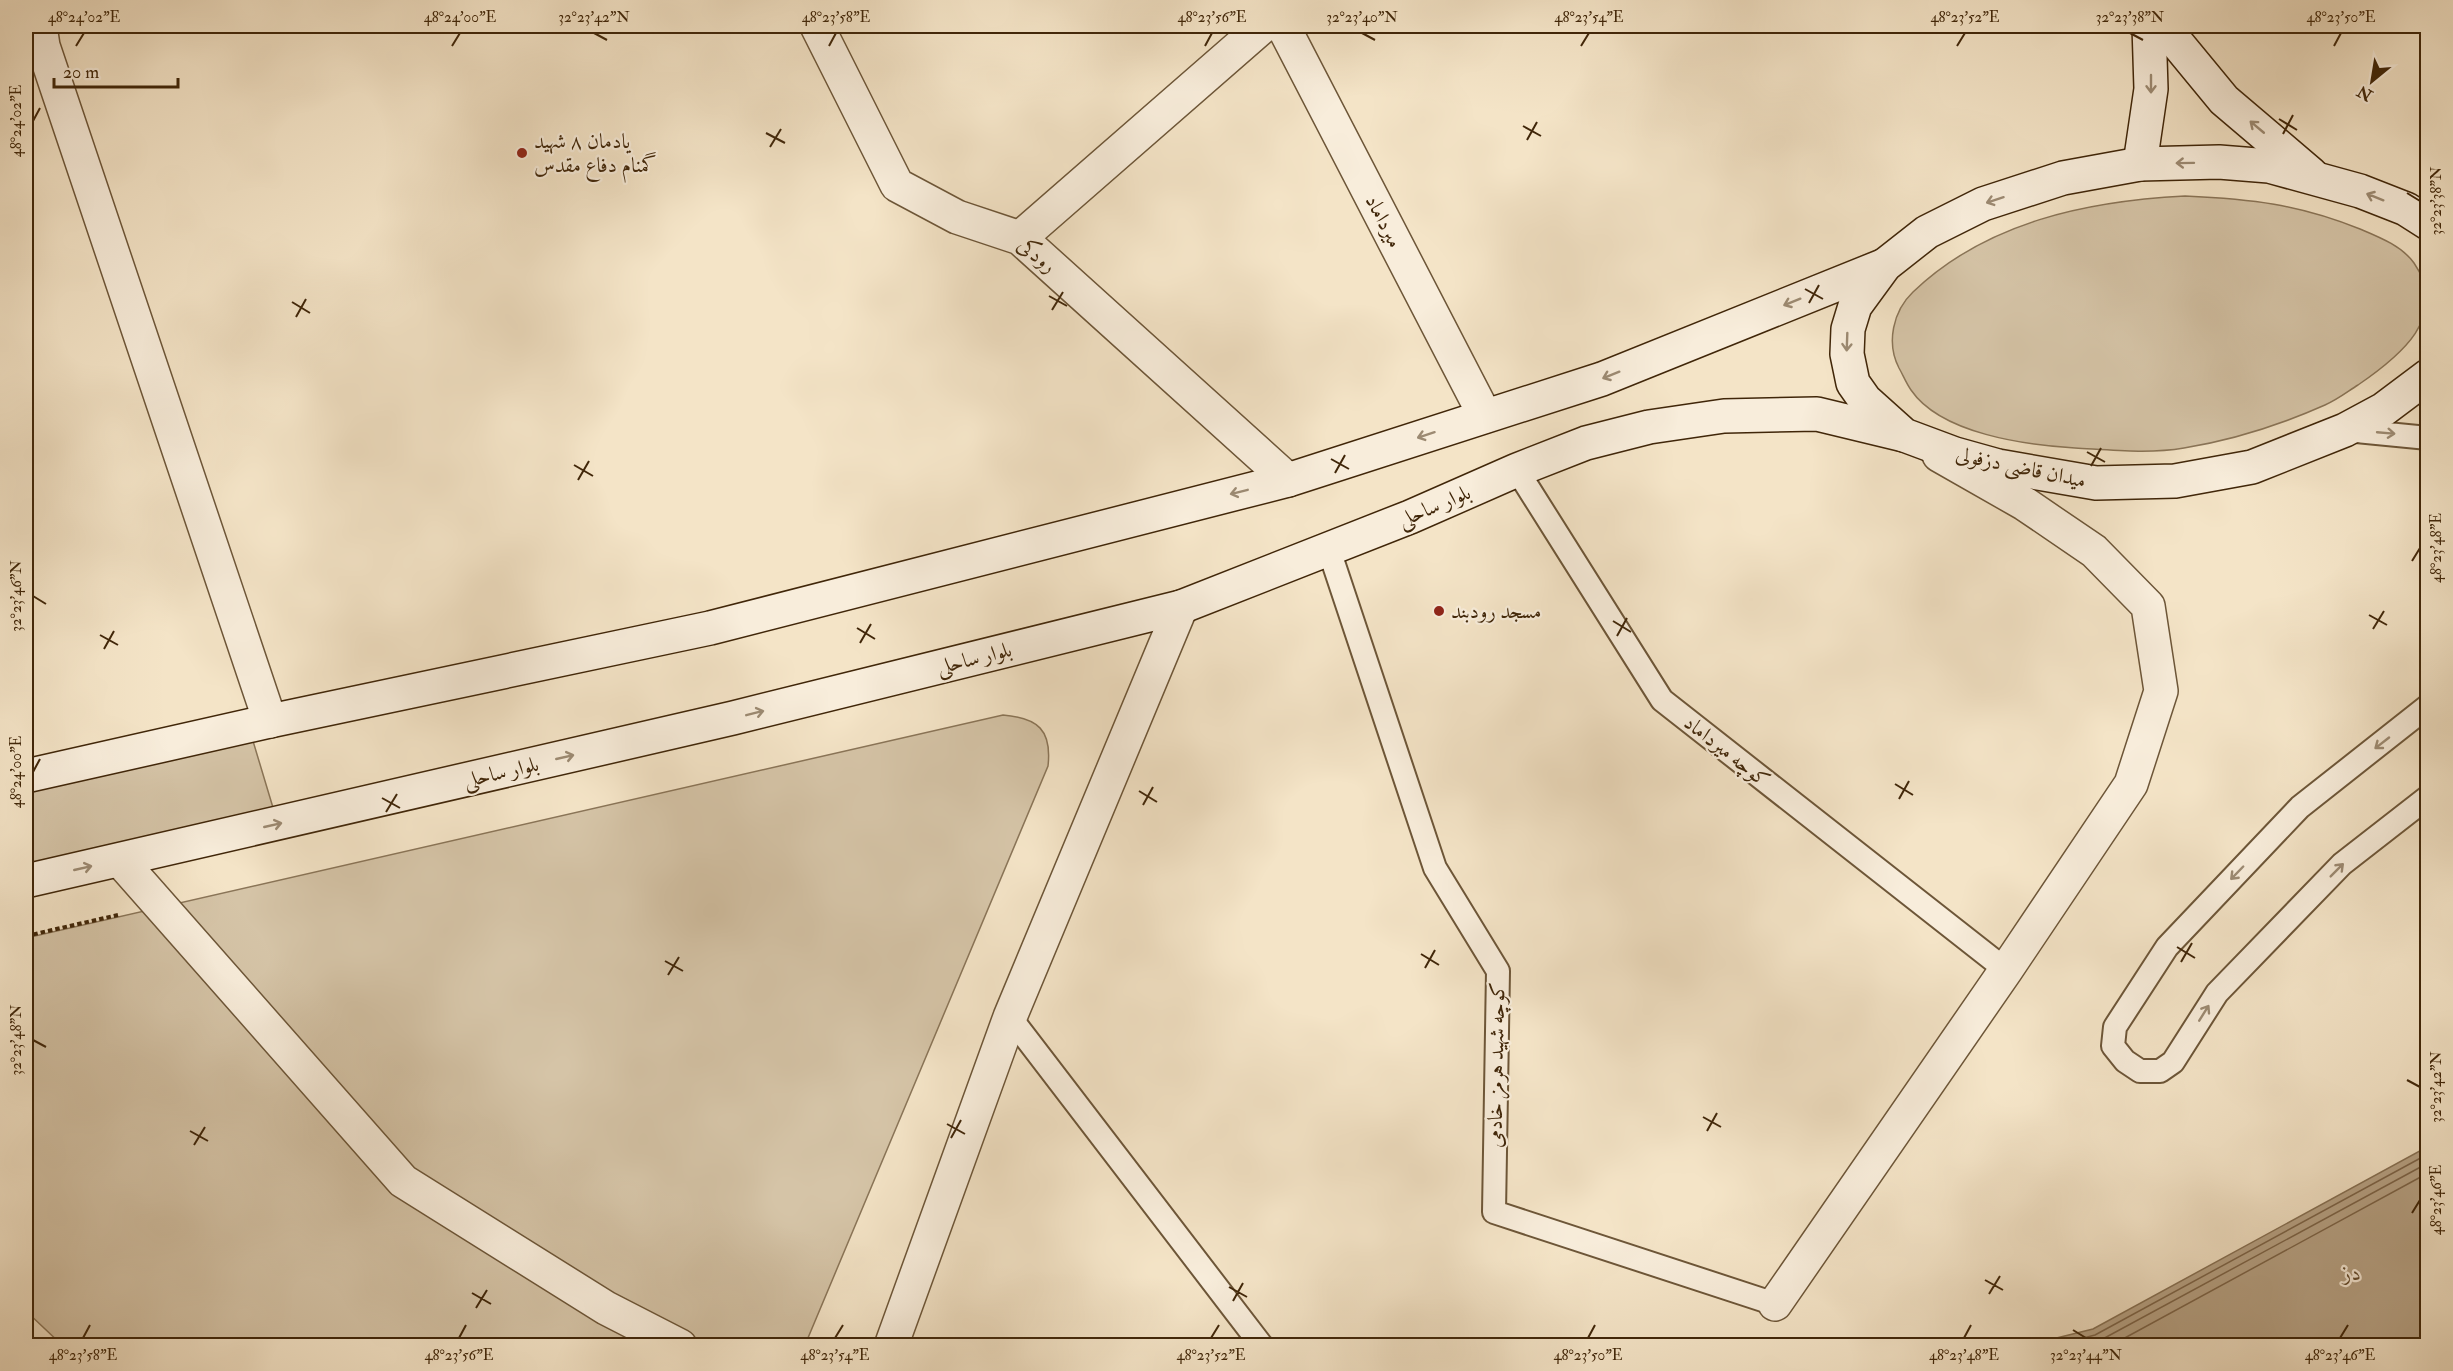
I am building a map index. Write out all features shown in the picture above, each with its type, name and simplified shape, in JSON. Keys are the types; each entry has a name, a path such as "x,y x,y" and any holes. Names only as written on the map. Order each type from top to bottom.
{"main road":[{"path":"40,26 43,46 270,721"},
{"name":"رودکی","path":"817,26 897,185 957,218 1020,238 1288,480"},
{"path":"1020,238 1263,26"},
{"name":"میرداماد","path":"1283,26 1485,416"},
{"path":"2140,164 2151,89 2149,26"},
{"path":"2163,26 2224,100 2317,179"},
{"name":"میدان قاضی دزفولی","path":"2420,217 2360,191 2269,166 2140,164 2063,178 1983,204 1928,232 1885,265 1855,306 1848,329 1847,354 1853,383 1865,400 1904,435 1955,454 1998,466 2096,483 2175,481 2252,467 2345,430 2384,409 2427,377"},
{"path":"26,776 270,721 710,628 1288,480 1602,379 1885,265"},
{"name":"بلوار ساحلی","path":"26,881 734,718 1181,607 1329,550 1586,443 1649,427 1724,416 1817,414 1904,435"},
{"path":"1775,1304 2006,970 2130,784 2161,691 2148,606 2094,551 2025,504 1904,435"},
{"path":"891,1346 1010,1017 1181,607"},
{"path":"120,860 403,1181 606,1308 680,1346"}],"lane":[{"path":"2345,430 2427,438"},
{"name":"کوچه میرداماد","path":"1517,470 1662,700 2006,970"},
{"name":"کوچه شهید هرمز خادمی","path":"1329,550 1435,868 1498,971 1494,1212 1775,1304"},
{"path":"2427,706 2300,807 2166,947 2115,1027 2113,1046 2125,1061 2140,1071 2160,1071 2173,1062 2217,993 2342,864 2427,797"},
{"path":"1010,1017 1262,1346"}],"path":[{"path":"26,936 159,905"}],"shaded area":[{"path":"2185,196 2253,201 2295,208 2367,232 2390,243 2409,257 2424,282 2427,300 2423,318 2415,333 2389,362 2329,403 2256,431 2220,441 2171,450 2102,450 2009,440 1963,427 1942,417 1925,405 1911,390 1895,358 1892,338 1896,318 1913,292 1942,268 1973,248 2005,232 2040,220 2111,203"},
{"path":"1003,715 1025,719 1040,728 1048,743 1048,766 805,1345 62,1345 26,1311 26,938"},
{"path":"253,741 274,811 26,866 26,790"}],"water":[{"name":"دز","path":"2427,1147 2427,1345 2028,1345 2093,1329"}],"place":[{"name":"یادمان ۸ شهید گمنام دفاع مقدس","path":"522,153"},
{"name":"مسجد رودبند","path":"1439,611"}]}
